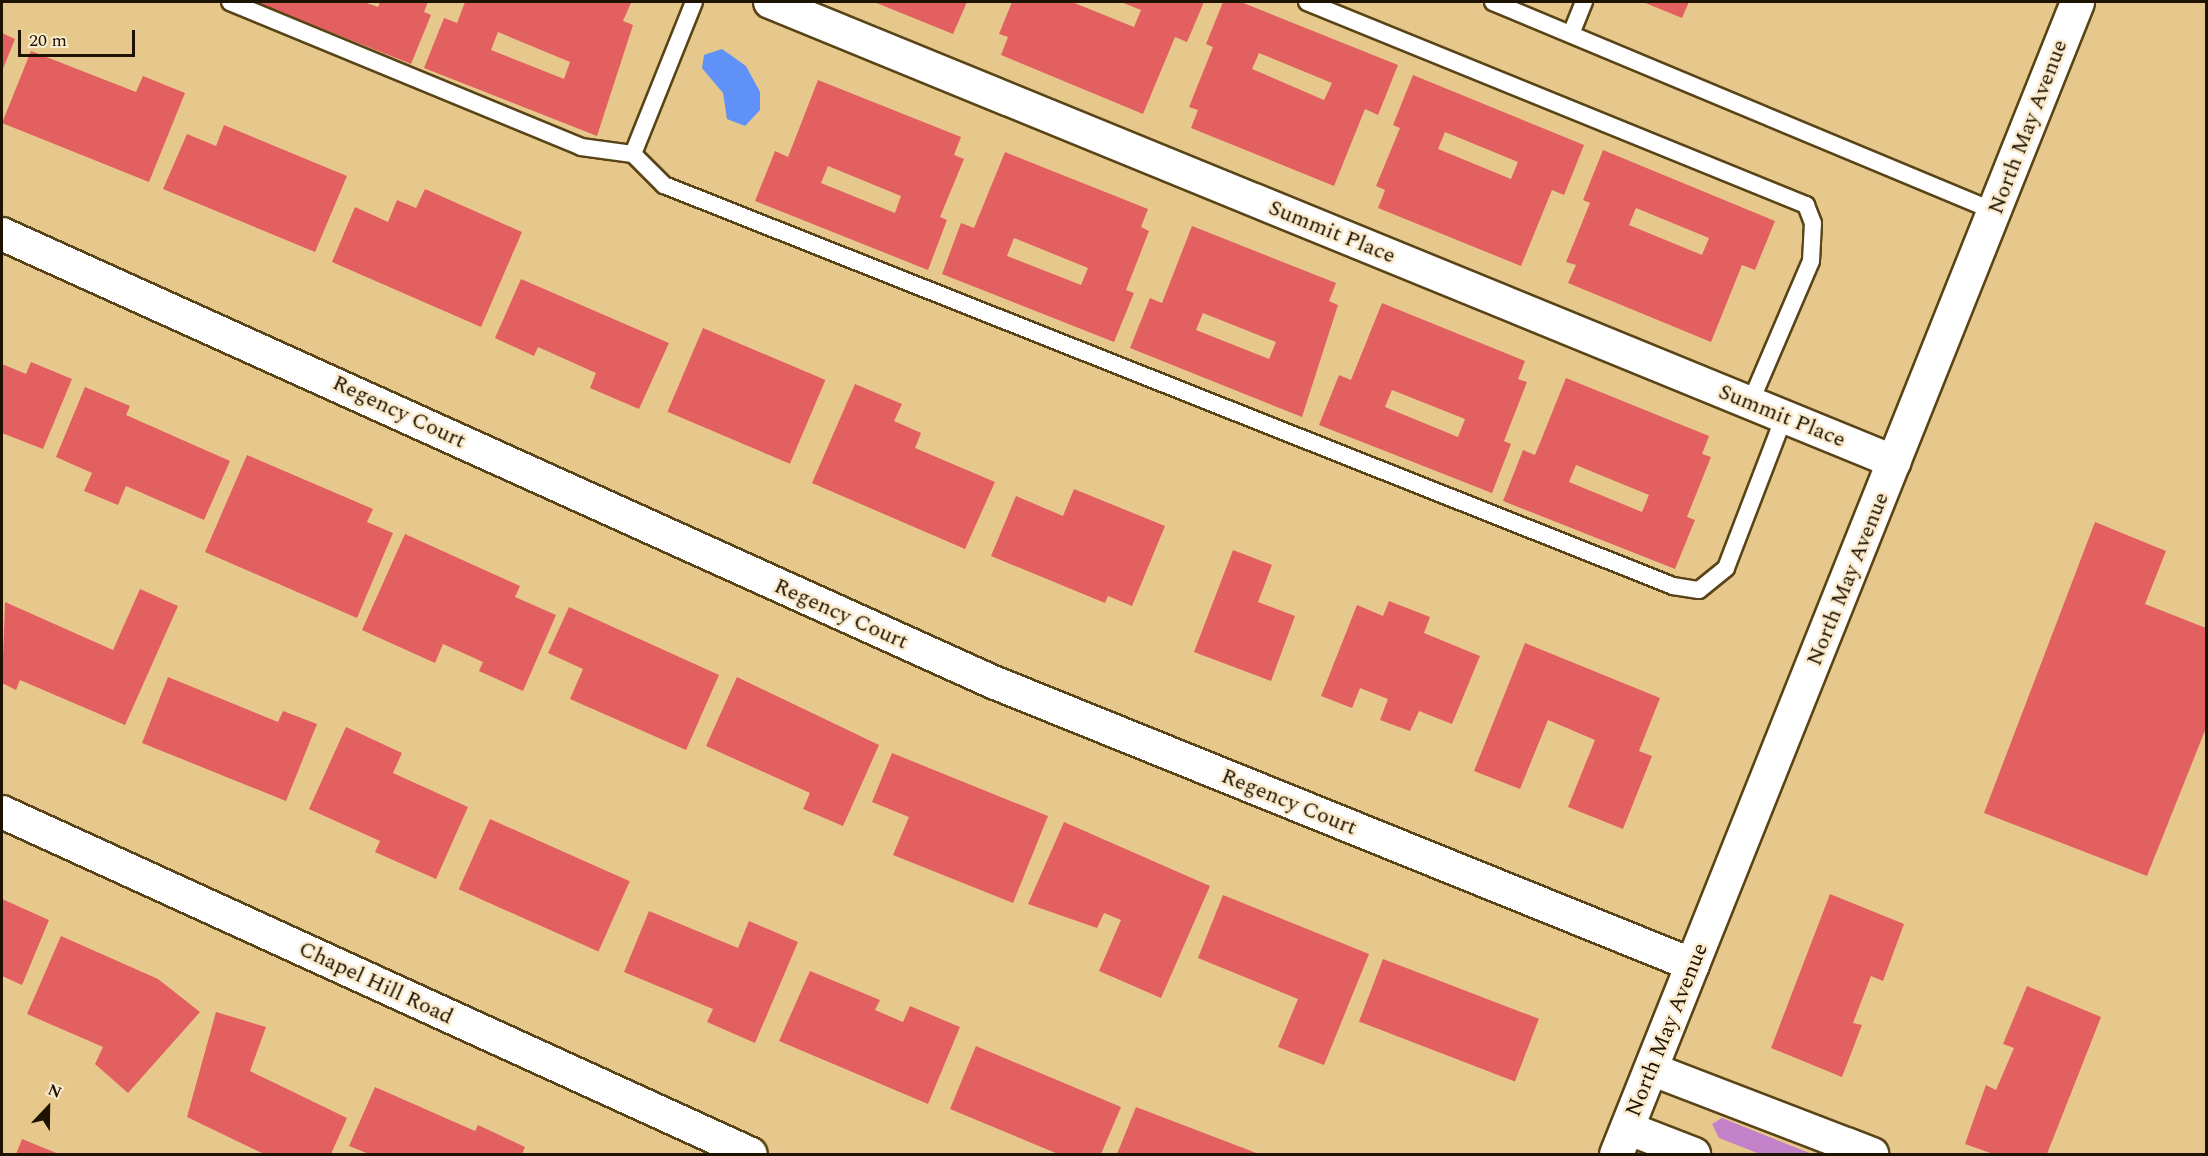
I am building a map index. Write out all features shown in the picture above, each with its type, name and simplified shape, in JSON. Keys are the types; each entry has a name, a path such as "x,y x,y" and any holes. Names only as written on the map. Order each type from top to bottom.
{"main road":[{"name":"North May Avenue","path":"1622,1141 1996,212 2077,2"}],"street":[{"name":"Summit Place","path":"770,2 1895,462"},
{"name":"Regency Court","path":"2,234 993,682 1693,965"},
{"name":"Chapel Hill Road","path":"2,812 751,1155"},
{"path":"1651,1069 1872,1155"},
{"path":"1622,1141 1694,1155"}],"lane":[{"path":"230,2 581,147 633,154 664,185 1673,586 1699,590 1726,568 1785,417"},
{"path":"633,154 694,2"},
{"path":"1306,2 1806,204 1814,223 1811,261 1750,403"},
{"path":"1571,34 1584,2"},
{"path":"1503,3 1571,34 1996,212"}],"shaded area":[{"path":"1722,1118 1812,1154 1760,1154 1719,1138 1712,1124"}],"water":[{"path":"722,49 746,66 760,92 760,110 745,126 727,119 723,93 702,68 704,55"}],"building":[{"path":"255,2 364,2 378,7 380,2 428,2 424,12 431,15 411,64"},
{"path":"465,2 631,3 623,21 633,25 597,136 424,68 444,18 457,23","holes":["498,32 570,62 564,79 491,50"]},
{"path":"874,2 967,2 953,34"},
{"path":"1012,2 1072,2 1134,27 1141,10 1121,2 1204,2 1187,42 1175,37 1143,114 1001,55 1008,37 999,34"},
{"path":"1223,2 1241,2 1398,65 1378,115 1365,109 1334,186 1191,128 1198,110 1189,107 1213,47 1206,44","holes":["1259,53 1332,83 1324,100 1252,69"]},
{"path":"1643,2 1689,2 1682,18"},
{"path":"2,33 15,39 2,71"},
{"path":"31,51 136,92 143,76 185,93 149,182 2,123"},
{"path":"1413,75 1584,145 1564,195 1552,190 1521,266 1378,208 1385,190 1376,186 1400,128 1393,125","holes":["1445,132 1518,162 1511,179 1438,149"]},
{"path":"818,80 961,137 954,155 964,159 940,217 947,220 928,270 755,201 775,151 788,157","holes":["828,166 901,196 895,213 821,183"]},
{"path":"224,125 347,176 315,252 163,189 187,134 216,146"},
{"path":"1603,150 1775,221 1755,270 1742,265 1711,342 1568,283 1576,265 1566,262 1590,203 1583,200","holes":["1636,208 1709,238 1702,255 1629,225"]},
{"path":"1005,152 1148,209 1141,227 1149,231 1126,290 1134,293 1114,342 942,274 961,223 974,228","holes":["1014,238 1088,268 1081,285 1007,256"]},
{"path":"425,189 522,232 481,327 332,262 355,207 388,222 397,200 416,208"},
{"path":"1192,226 1336,283 1329,301 1338,305 1302,417 1130,348 1150,298 1162,303","holes":["1203,313 1276,342 1269,359 1196,330"]},
{"path":"521,279 669,343 639,409 590,388 596,373 538,347 534,356 495,338"},
{"path":"1382,303 1525,361 1518,379 1527,382 1504,441 1511,444 1492,493 1319,425 1339,375 1351,380","holes":["1392,390 1465,419 1458,437 1385,407"]},
{"path":"703,328 825,380 790,464 667,412"},
{"path":"31,362 72,379 43,449 2,433 2,364 26,374"},
{"path":"1566,378 1709,436 1702,454 1711,457 1687,517 1695,520 1675,569 1503,501 1523,450 1535,455","holes":["1576,465 1649,495 1642,512 1569,482"]},
{"path":"855,384 902,404 894,421 921,433 915,448 995,482 965,549 812,483"},
{"path":"85,387 130,406 126,415 230,461 204,520 126,486 118,505 84,491 92,473 56,457"},
{"path":"247,455 373,509 367,522 393,533 357,618 205,552"},
{"path":"1074,489 1165,526 1132,606 1108,596 1105,603 991,556 1016,496 1063,516"},
{"path":"2095,522 2166,551 2145,604 2206,628 2206,728 2147,876 1984,813"},
{"path":"405,534 520,586 515,597 556,615 523,691 479,671 483,662 443,644 435,663 362,630"},
{"path":"1233,550 1272,565 1258,602 1295,616 1271,681 1194,652"},
{"path":"140,589 178,606 125,725 20,680 16,690 2,683 5,602 113,650"},
{"path":"1389,601 1430,617 1424,633 1480,656 1452,724 1419,711 1410,731 1380,720 1388,699 1360,688 1352,708 1321,696 1357,605 1383,616"},
{"path":"569,607 719,675 686,750 570,699 583,669 548,653"},
{"path":"1525,643 1660,698 1639,751 1652,756 1623,829 1568,807 1595,740 1548,720 1520,789 1474,771"},
{"path":"168,677 278,722 283,711 317,724 286,801 142,743"},
{"path":"737,677 879,745 843,826 803,809 810,793 706,746"},
{"path":"346,727 402,753 393,773 468,807 436,879 375,852 380,841 309,809"},
{"path":"892,753 1048,816 1013,903 893,855 909,817 872,802"},
{"path":"490,819 630,881 598,952 459,889"},
{"path":"1064,822 1210,886 1161,998 1099,971 1121,920 1104,913 1097,928 1028,904"},
{"path":"1830,894 1904,924 1883,981 1871,976 1853,1023 1862,1025 1842,1077 1771,1048"},
{"path":"1223,895 1369,954 1324,1065 1278,1047 1298,999 1198,958"},
{"path":"2,899 49,920 22,985 2,976"},
{"path":"649,911 738,948 749,921 798,942 755,1043 707,1022 713,1009 624,972"},
{"path":"61,936 158,979 200,1012 128,1093 95,1064 103,1047 27,1014"},
{"path":"1383,959 1539,1019 1515,1081 1359,1022"},
{"path":"810,971 880,1000 875,1010 903,1022 910,1006 960,1027 928,1104 779,1041"},
{"path":"2027,986 2101,1017 2047,1154 1993,1154 1965,1144 1986,1085 1996,1090 2014,1048 2003,1044"},
{"path":"216,1012 266,1027 250,1071 347,1118 331,1154 264,1154 187,1117"},
{"path":"976,1046 1121,1107 1101,1154 1058,1154 950,1109"},
{"path":"375,1087 475,1131 478,1125 525,1147 522,1154 369,1154 349,1146"},
{"path":"1136,1107 1259,1154 1117,1154"},
{"path":"22,1139 59,1154 16,1154"}]}
